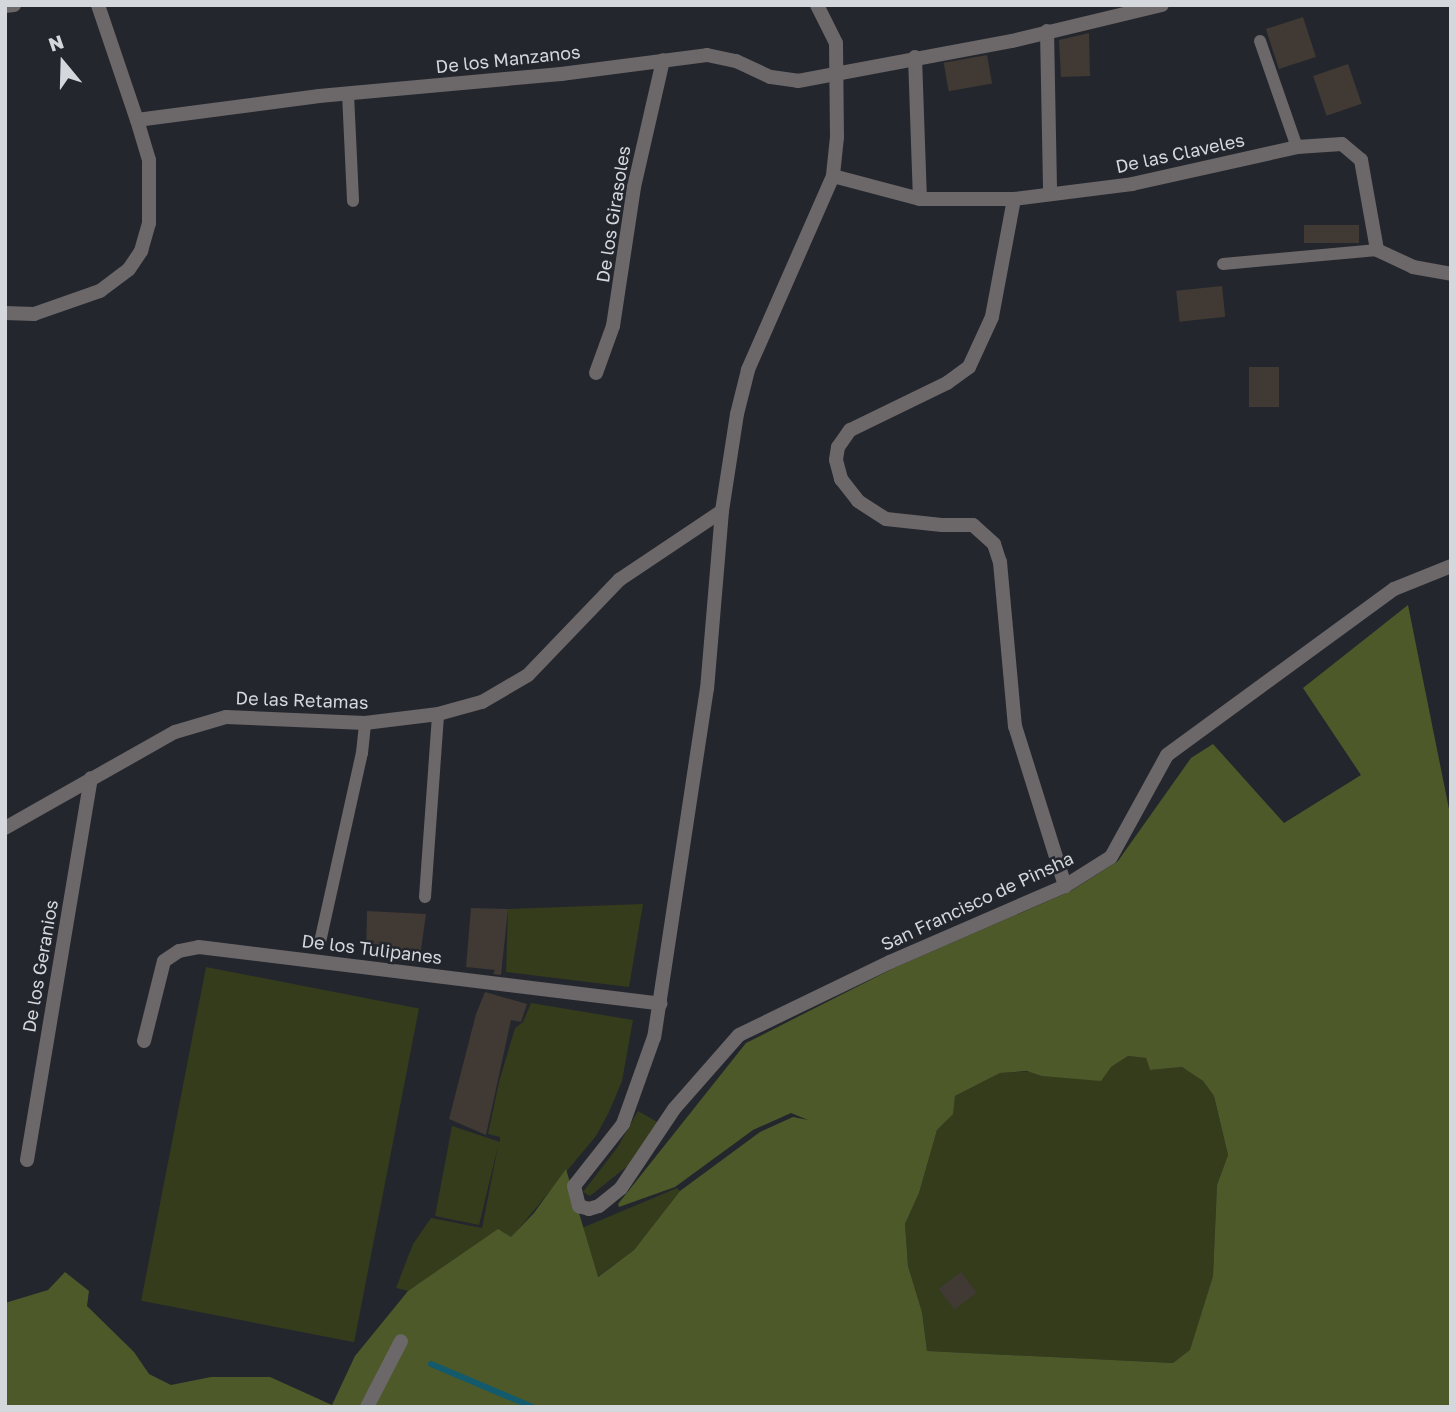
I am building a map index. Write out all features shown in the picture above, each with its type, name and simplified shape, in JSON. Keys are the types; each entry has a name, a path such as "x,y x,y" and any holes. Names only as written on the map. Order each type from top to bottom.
{"street":[{"path":"5,6 14,5"},
{"path":"5,313 34,314 100,291 130,268 141,251 149,223 149,160 98,5"},
{"path":"660,1004 706,688 730,448 748,370 833,176 837,137 834,73 836,43 817,5"},
{"name":"De los Manzanos","path":"136,120 348,94 561,74 707,55 736,61 771,77 797,81 915,57 1013,41 1162,5"},
{"path":"1047,31 1050,194"},
{"path":"915,57 920,199"},
{"name":"De los Girasoles","path":"596,373 613,326 634,187 663,60"},
{"name":"De las Claveles","path":"833,176 920,199 1014,199 1132,184 1297,147 1342,144 1361,160 1377,250"},
{"path":"1014,199 992,317 969,367 947,383 850,430 838,447 836,460 841,479 858,501 886,519 942,525 973,525 994,544 1000,562 1015,726 1065,886"},
{"path":"1377,250 1413,267 1451,274"},
{"name":"De las Retamas","path":"5,828 175,732 226,717 365,723 438,714 482,702 528,675 620,580 722,511"},
{"name":"San Francisco de Pinsha","path":"660,1004 645,1068 623,1124 574,1186 579,1206 589,1209 600,1206 621,1188 674,1109 740,1035 890,962 1065,886 1111,857 1167,755 1394,589 1451,566"},
{"name":"De los Geranios","path":"27,1160 91,778"},
{"name":"De los Tulipanes","path":"145,1041 164,961 179,951 199,947 660,1004"},
{"path":"367,1407 401,1341"}],"lane":[{"path":"1261,41 1297,147"},
{"path":"348,94 353,201"},
{"path":"1223,264 1377,250"},
{"path":"425,897 438,714"},
{"path":"320,942 362,753 365,723"}],"green space":[{"path":"1408,605 1451,819 1451,1407 5,1407 5,1303 48,1290 65,1272 89,1291 87,1306 134,1352 149,1374 171,1385 211,1377 270,1377 332,1405 355,1356 408,1291 498,1229 511,1237 534,1213 566,1169 598,1277 634,1250 680,1191 760,1132 793,1117 808,1120 791,1113 753,1130 675,1187 619,1207 618,1204 746,1043 896,967 1071,891 1118,861 1191,758 1213,744 1284,823 1361,775 1303,688","holes":["1128,1056 1146,1058 1150,1070 1182,1067 1203,1081 1214,1096 1228,1155 1217,1185 1213,1276 1190,1350 1173,1363 927,1351 922,1312 908,1266 905,1224 919,1193 937,1130 953,1114 955,1096 1000,1073 1027,1071 1042,1076 1101,1081 1111,1067"]},
{"path":"643,904 629,987 506,972 508,909"},
{"path":"206,967 419,1008 354,1342 141,1301"},
{"path":"531,1003 633,1020 622,1081 609,1112 596,1136 511,1238 461,1257 408,1291 396,1288 413,1244 431,1218 482,1228 498,1146 479,1225 435,1216 452,1126 500,1142 500,1137 488,1134 499,1082 515,1028 523,1022"},
{"path":"1128,1056 1146,1058 1150,1070 1182,1067 1203,1081 1214,1096 1228,1155 1217,1185 1213,1276 1190,1351 1173,1363 927,1351 922,1312 908,1266 905,1224 919,1193 937,1130 952,1114 955,1096 1000,1073 1111,1067"},
{"path":"638,1111 659,1123 630,1164 590,1196 583,1192 617,1148"},
{"path":"677,1188 680,1191 634,1250 597,1277 582,1228"}],"building":[{"path":"1303,17 1316,57 1279,69 1266,29"},
{"path":"1089,33 1090,76 1061,77 1059,40"},
{"path":"987,55 992,84 949,91 944,63"},
{"path":"1348,64 1362,104 1327,116 1313,76"},
{"path":"1304,225 1359,225 1359,243 1304,243"},
{"path":"1222,286 1225,317 1179,322 1176,291"},
{"path":"1249,367 1279,367 1279,407 1249,407"},
{"path":"471,908 508,909 501,975 493,974 495,970 466,967"},
{"path":"367,911 426,914 419,964 366,955"},
{"path":"485,992 527,1004 521,1022 511,1020 486,1135 449,1119 476,1014"},
{"path":"961,1272 977,1293 954,1310 939,1289"}],"waterway":[{"path":"431,1364 533,1407"}]}
